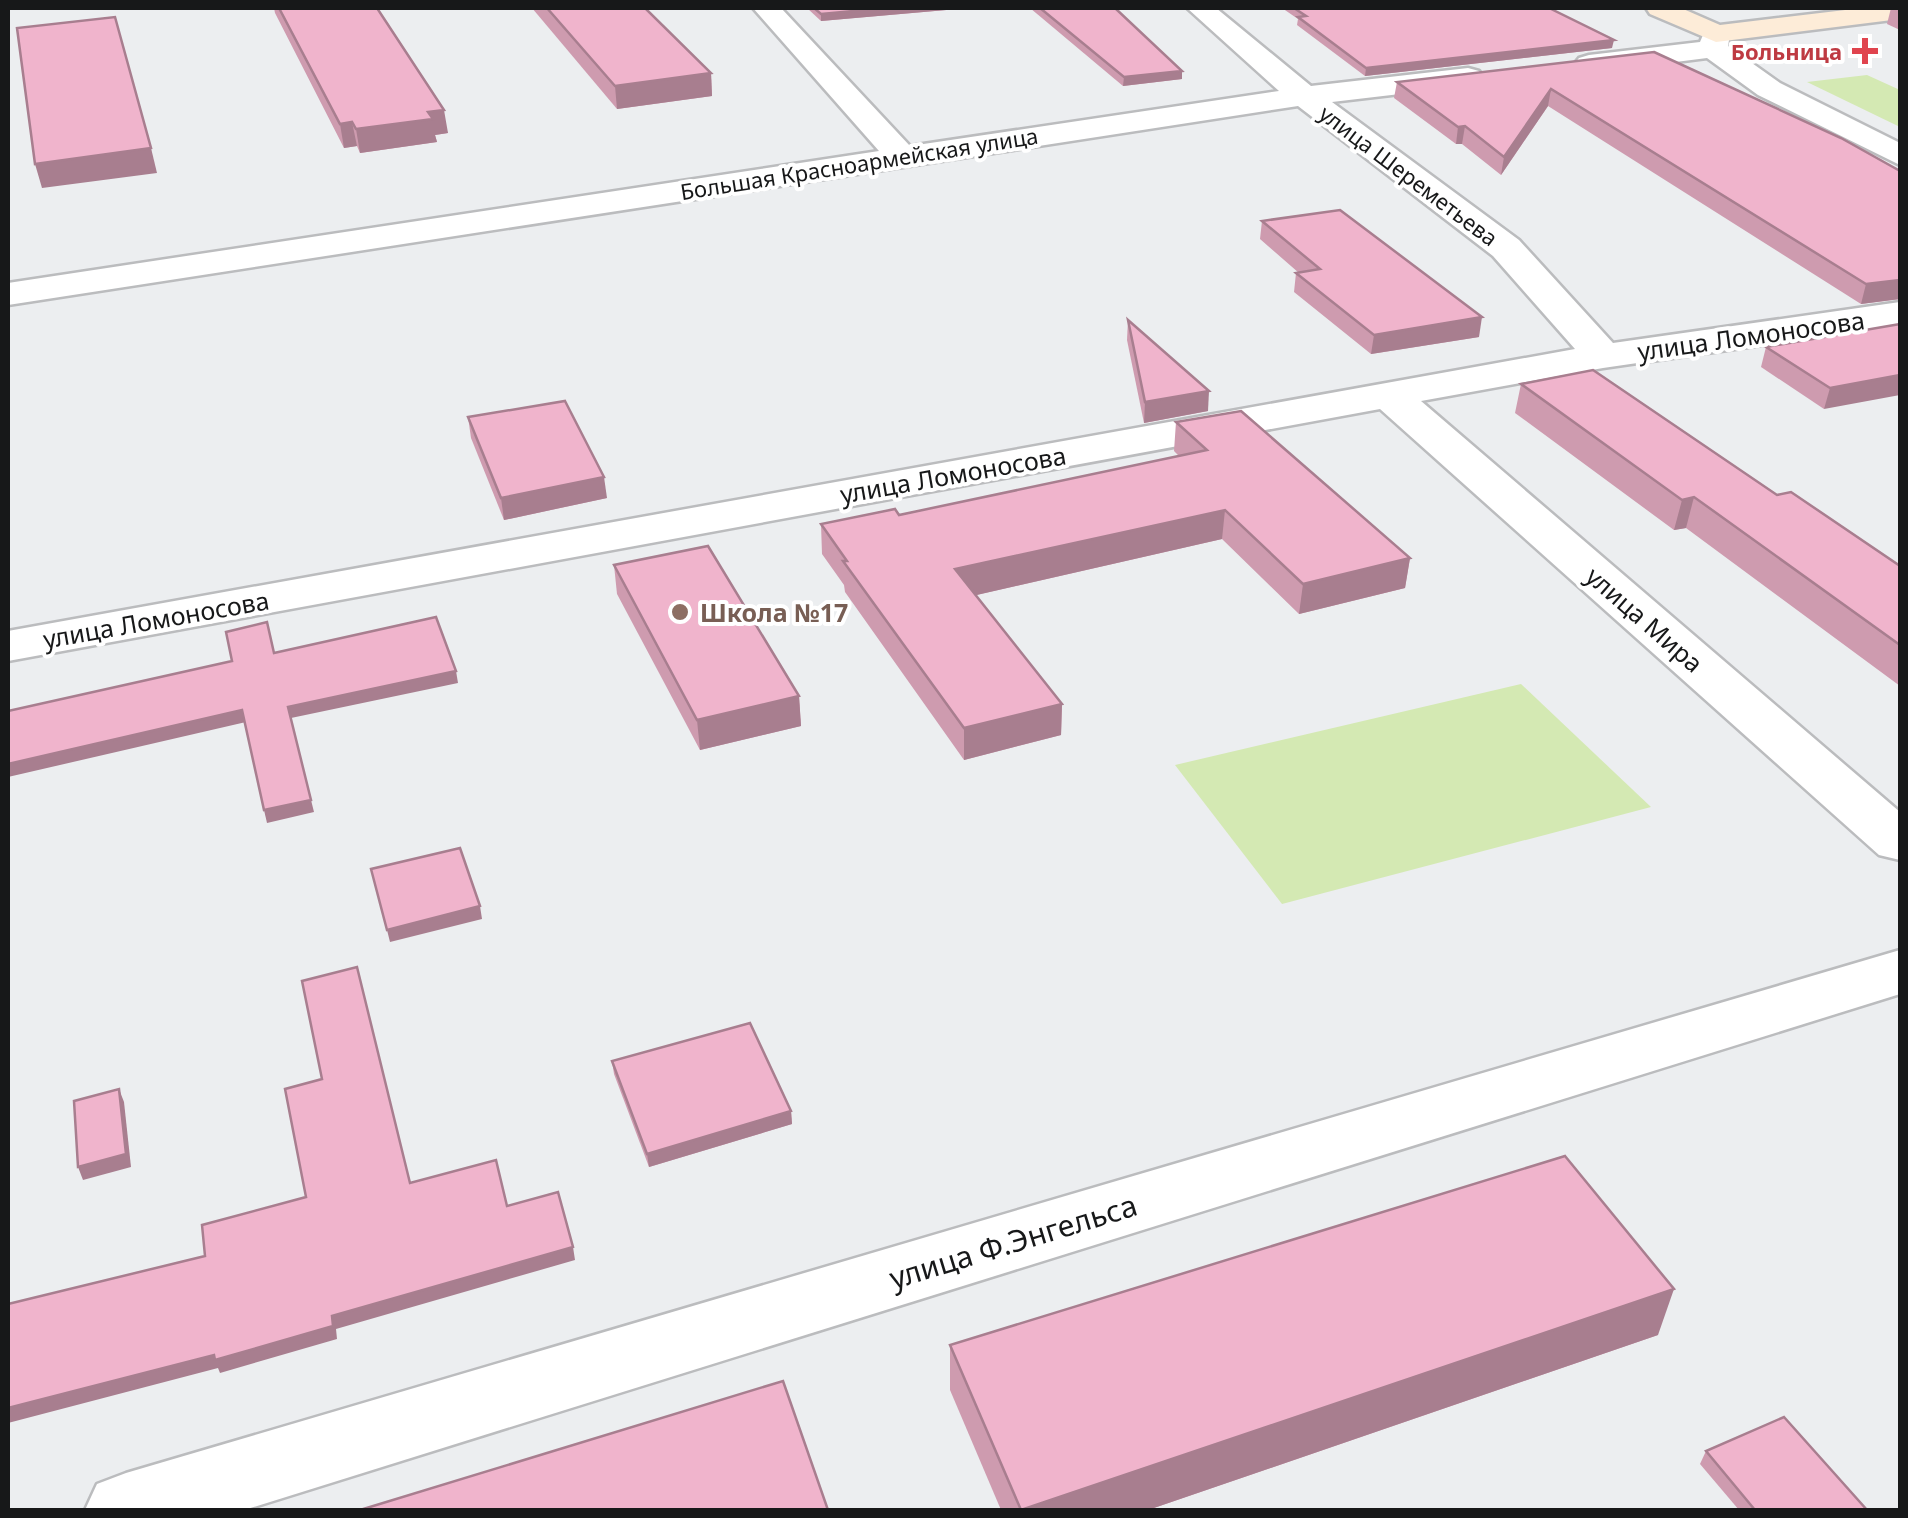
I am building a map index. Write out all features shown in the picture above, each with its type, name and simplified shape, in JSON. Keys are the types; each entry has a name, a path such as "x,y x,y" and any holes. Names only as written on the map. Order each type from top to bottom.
{"street":[{"path":"766,8 901,156"},
{"name":"улица Шереметьева","path":"1200,8 1304,96 1506,248 1603,356"},
{"path":"1660,8 1714,42 1768,89 1900,155"},
{"path":"1557,67 1900,10"},
{"name":"Большая Красноармейская улица","path":"8,294 1304,96 1499,74"},
{"name":"улица Ломоносова","path":"8,646 1603,356 1900,313"},
{"name":"улица Мира","path":"1390,396 1900,842"},
{"name":"улица Ф.Энгельса","path":"126,1510 1900,972"}],"green space":[{"path":"1867,75 1900,90 1900,127 1807,82"},
{"path":"1521,684 1651,807 1282,904 1175,765"}],"building":[{"path":"279,8 377,8 444,110 428,112 433,119 356,129 352,122 340,124"},
{"path":"547,8 645,8 711,73 615,86"},
{"path":"814,8 886,8 821,14"},
{"path":"1040,8 1115,8 1182,71 1124,77"},
{"path":"1294,8 1549,8 1614,40 1366,68 1298,17 1306,16"},
{"path":"115,17 151,148 35,164 17,28"},
{"path":"1654,52 1841,138 1900,171 1900,280 1866,284 1551,89 1504,157 1397,82"},
{"path":"1340,210 1482,317 1374,335 1296,273 1320,269 1262,221"},
{"path":"1128,320 1209,391 1145,402"},
{"path":"1900,324 1900,375 1830,388 1766,347"},
{"path":"1593,370 1777,495 1791,492 1900,566 1900,645 1694,497 1682,500 1521,384"},
{"path":"565,401 604,477 501,498 468,417"},
{"path":"1241,411 1410,558 1303,584 1225,510 955,569 1062,704 964,728 843,561 847,561 821,524 895,509 899,515 1207,450 1176,422"},
{"path":"708,546 799,696 697,720 614,565"},
{"path":"436,617 456,671 288,707 311,800 264,810 242,710 8,764 8,711 232,661 226,632 267,622 274,653"},
{"path":"460,848 480,906 387,930 371,869"},
{"path":"357,967 410,1183 496,1160 507,1206 558,1192 573,1247 332,1316 333,1326 215,1360 214,1355 8,1408 8,1304 205,1256 202,1225 306,1197 285,1089 322,1079 302,981"},
{"path":"750,1023 791,1111 647,1154 612,1061"},
{"path":"119,1089 126,1154 78,1167 74,1101"},
{"path":"1565,1156 1674,1289 1021,1510 950,1345"},
{"path":"783,1381 828,1510 360,1510"},
{"path":"1784,1417 1867,1510 1755,1510 1706,1451"}],"place":[{"name":"Больница","path":"1865,51"},
{"name":"Школа №17","path":"680,612"}]}
